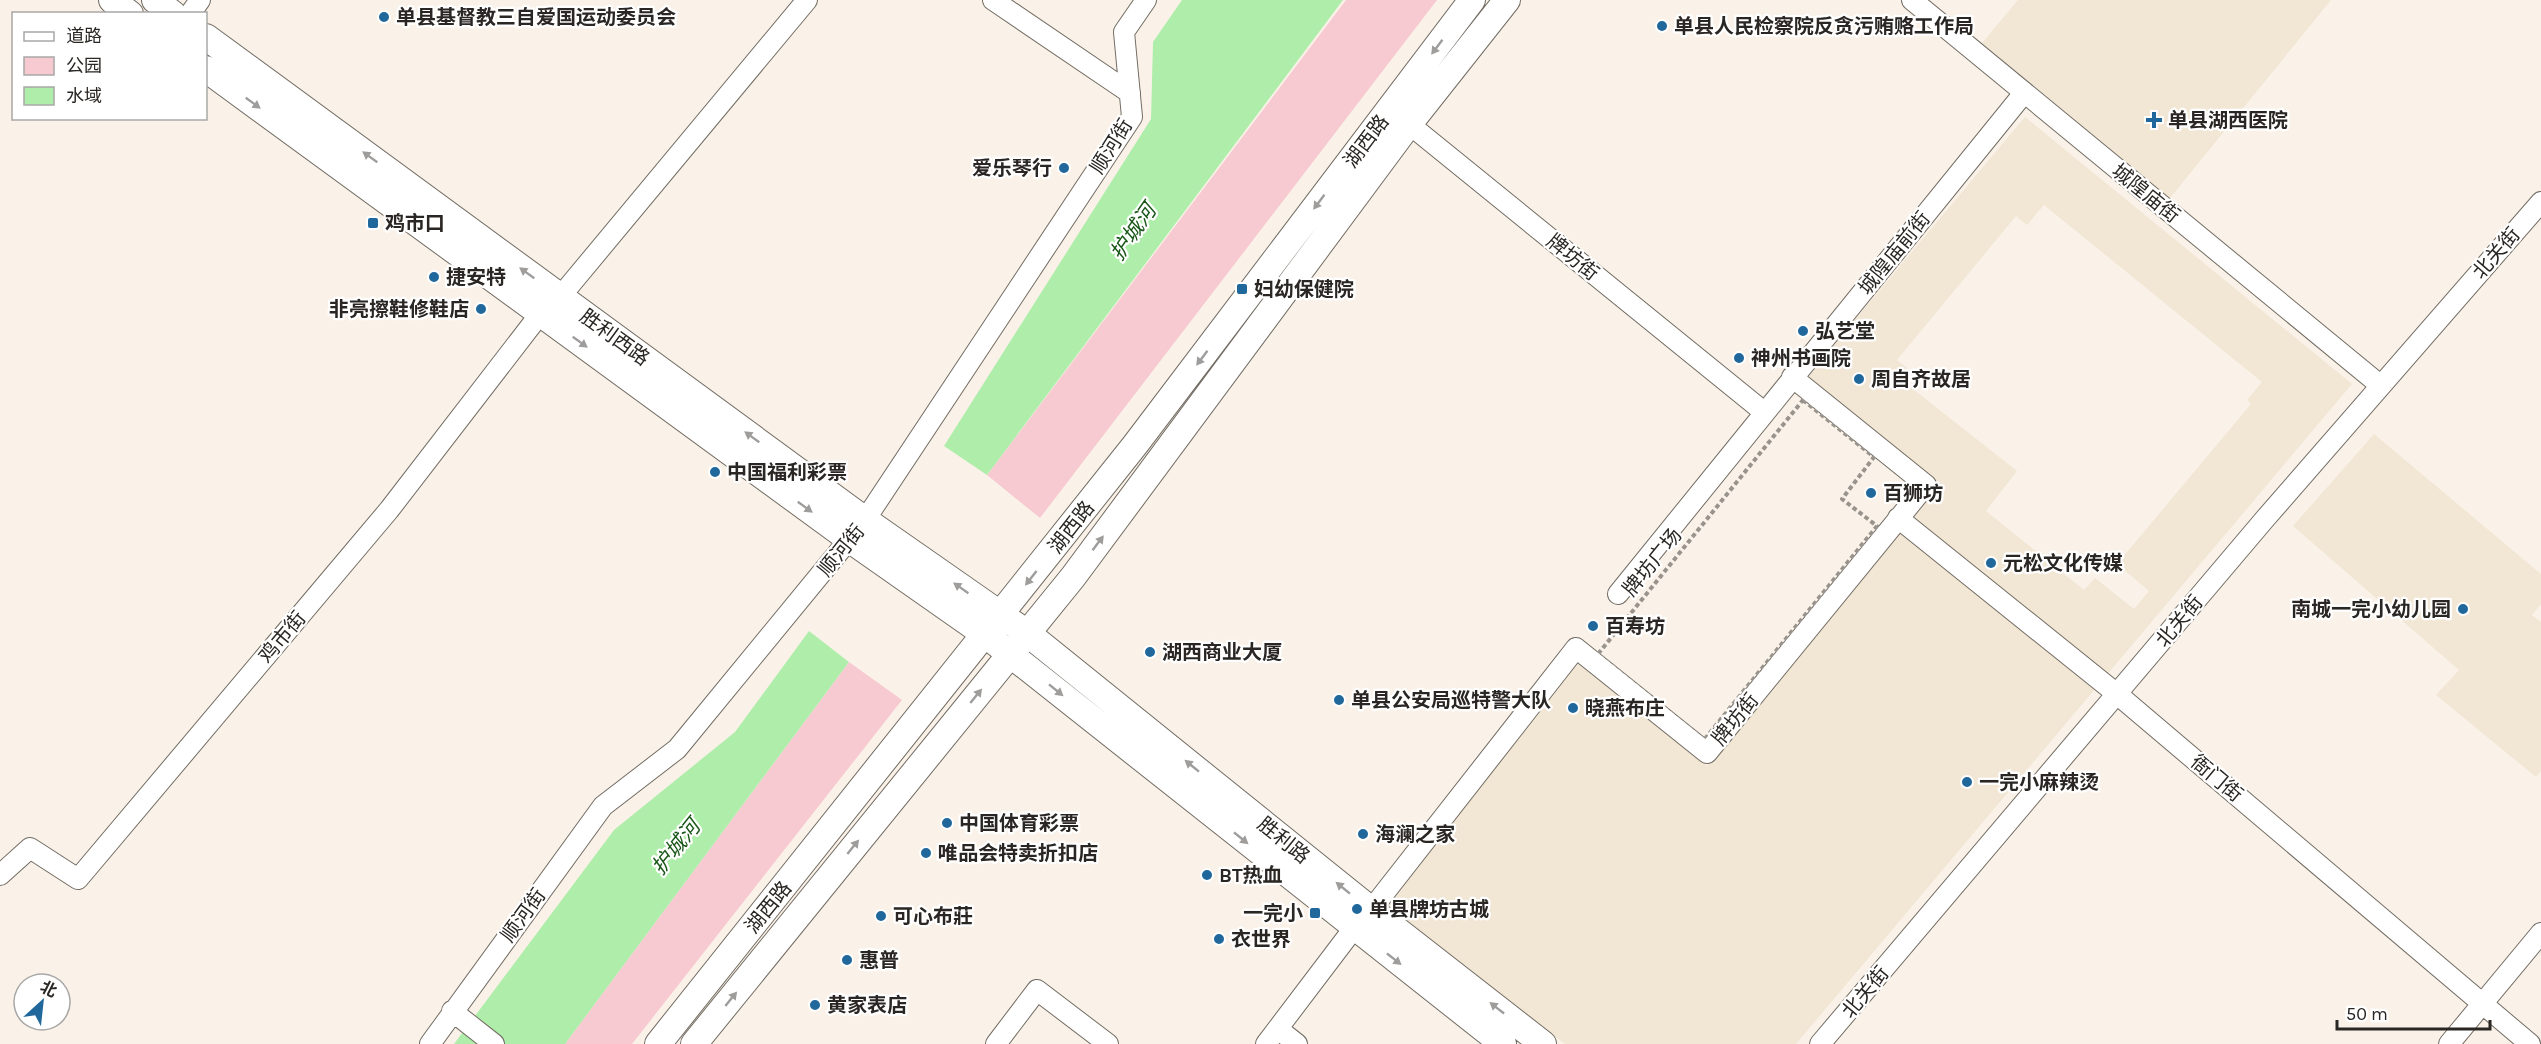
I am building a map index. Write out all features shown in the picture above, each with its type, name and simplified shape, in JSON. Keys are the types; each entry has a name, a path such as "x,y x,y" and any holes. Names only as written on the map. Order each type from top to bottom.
{"main road":[{"path":"112,0 127,12"},
{"path":"155,0 170,12"},
{"name":"湖西路","path":"658,1044 1135,446 1472,0"},
{"name":"湖西路","path":"694,1044 1027,633 1182,431 1409,124 1507,0"},
{"name":"胜利西路","path":"207,38 865,520 993,626 1010,654"},
{"name":"胜利西路","path":"207,70 849,540 993,626 1027,633"},
{"name":"胜利路","path":"1027,633 1363,919 1503,1044"},
{"name":"胜利路","path":"1010,654 1363,919 1543,1044"}],"street":[{"path":"560,297 807,0"},
{"path":"993,0 1130,93"},
{"name":"顺河街","path":"430,1044 603,806 677,749 865,520 1132,117 1124,32 1146,0"},
{"name":"城隍庙街","path":"1912,0 2380,385"},
{"name":"城隍庙前街","path":"1618,594 2024,93"},
{"name":"牌坊街","path":"1409,124 1764,412"},
{"name":"北关街","path":"1821,1044 2380,385 2541,202"},
{"name":"鸡市街","path":"0,875 30,848 78,879 389,510 540,314"},
{"name":"牌坊街","path":"1363,919 1576,648 1707,753 1926,485 1792,377"},
{"name":"衙门街","path":"1898,519 2117,694 2530,1044"},
{"path":"1298,1044 1272,1036 1363,919"},
{"path":"2449,1044 2541,933"},
{"path":"996,1044 1037,990 1108,1044"},
{"path":"452,1011 494,1044"}],"path":[{"name":"牌坊广场","path":"1803,400 1874,458 1842,499 1877,526 1704,740 1598,654 1803,400"}],"shaded area":[{"name":"单县湖西医院","path":"2018,0 2331,0 2170,198 1982,43"},
{"path":"2025,117 2352,384 1796,1044 1565,1044 1386,904 1576,661 1707,766 1937,485 1806,378","holes":["2044,205 2262,382 2247,400 2251,404 2117,564 2149,591 2134,609 2095,578 2084,590 1986,511 2017,471 1899,378 1907,368 1897,360 2016,216 2027,225"]},
{"name":"南城一完小幼儿园","path":"2374,434 2541,574 2541,604 2532,615 2541,622 2541,771 2536,777 2436,695 2459,670 2293,526"}],"green space":[{"path":"1346,0 1437,0 1040,518 987,475"},
{"path":"849,662 902,700 632,1044 565,1044"}],"water":[{"name":"护城河","path":"1182,0 1343,0 987,475 944,446 1151,119 1153,42"},
{"name":"护城河","path":"809,631 849,662 565,1044 454,1044 614,830 735,732"}],"place":[{"name":"单县基督教三自爱国运动委员会","path":"384,17"},
{"name":"单县人民检察院反贪污贿赂工作局","path":"1662,26"},
{"name":"单县湖西医院","path":"2154,120"},
{"name":"爱乐琴行","path":"1064,168"},
{"name":"鸡市口","path":"373,223"},
{"name":"捷安特","path":"434,277"},
{"name":"妇幼保健院","path":"1242,289"},
{"name":"非亮擦鞋修鞋店","path":"481,309"},
{"name":"弘艺堂","path":"1803,331"},
{"name":"神州书画院","path":"1739,358"},
{"name":"周自齐故居","path":"1859,379"},
{"name":"中国福利彩票","path":"715,472"},
{"name":"百狮坊","path":"1871,493"},
{"name":"元松文化传媒","path":"1991,563"},
{"name":"南城一完小幼儿园","path":"2463,609"},
{"name":"百寿坊","path":"1593,626"},
{"name":"湖西商业大厦","path":"1150,652"},
{"name":"单县公安局巡特警大队","path":"1339,700"},
{"name":"晓燕布庄","path":"1573,708"},
{"name":"一完小麻辣烫","path":"1967,782"},
{"name":"中国体育彩票","path":"947,823"},
{"name":"海澜之家","path":"1363,834"},
{"name":"唯品会特卖折扣店","path":"926,853"},
{"name":"BT热血","path":"1207,875"},
{"name":"单县牌坊古城","path":"1357,909"},
{"name":"一完小","path":"1315,913"},
{"name":"可心布莊","path":"881,916"},
{"name":"衣世界","path":"1219,939"},
{"name":"惠普","path":"847,960"},
{"name":"黄家表店","path":"815,1005"}]}
